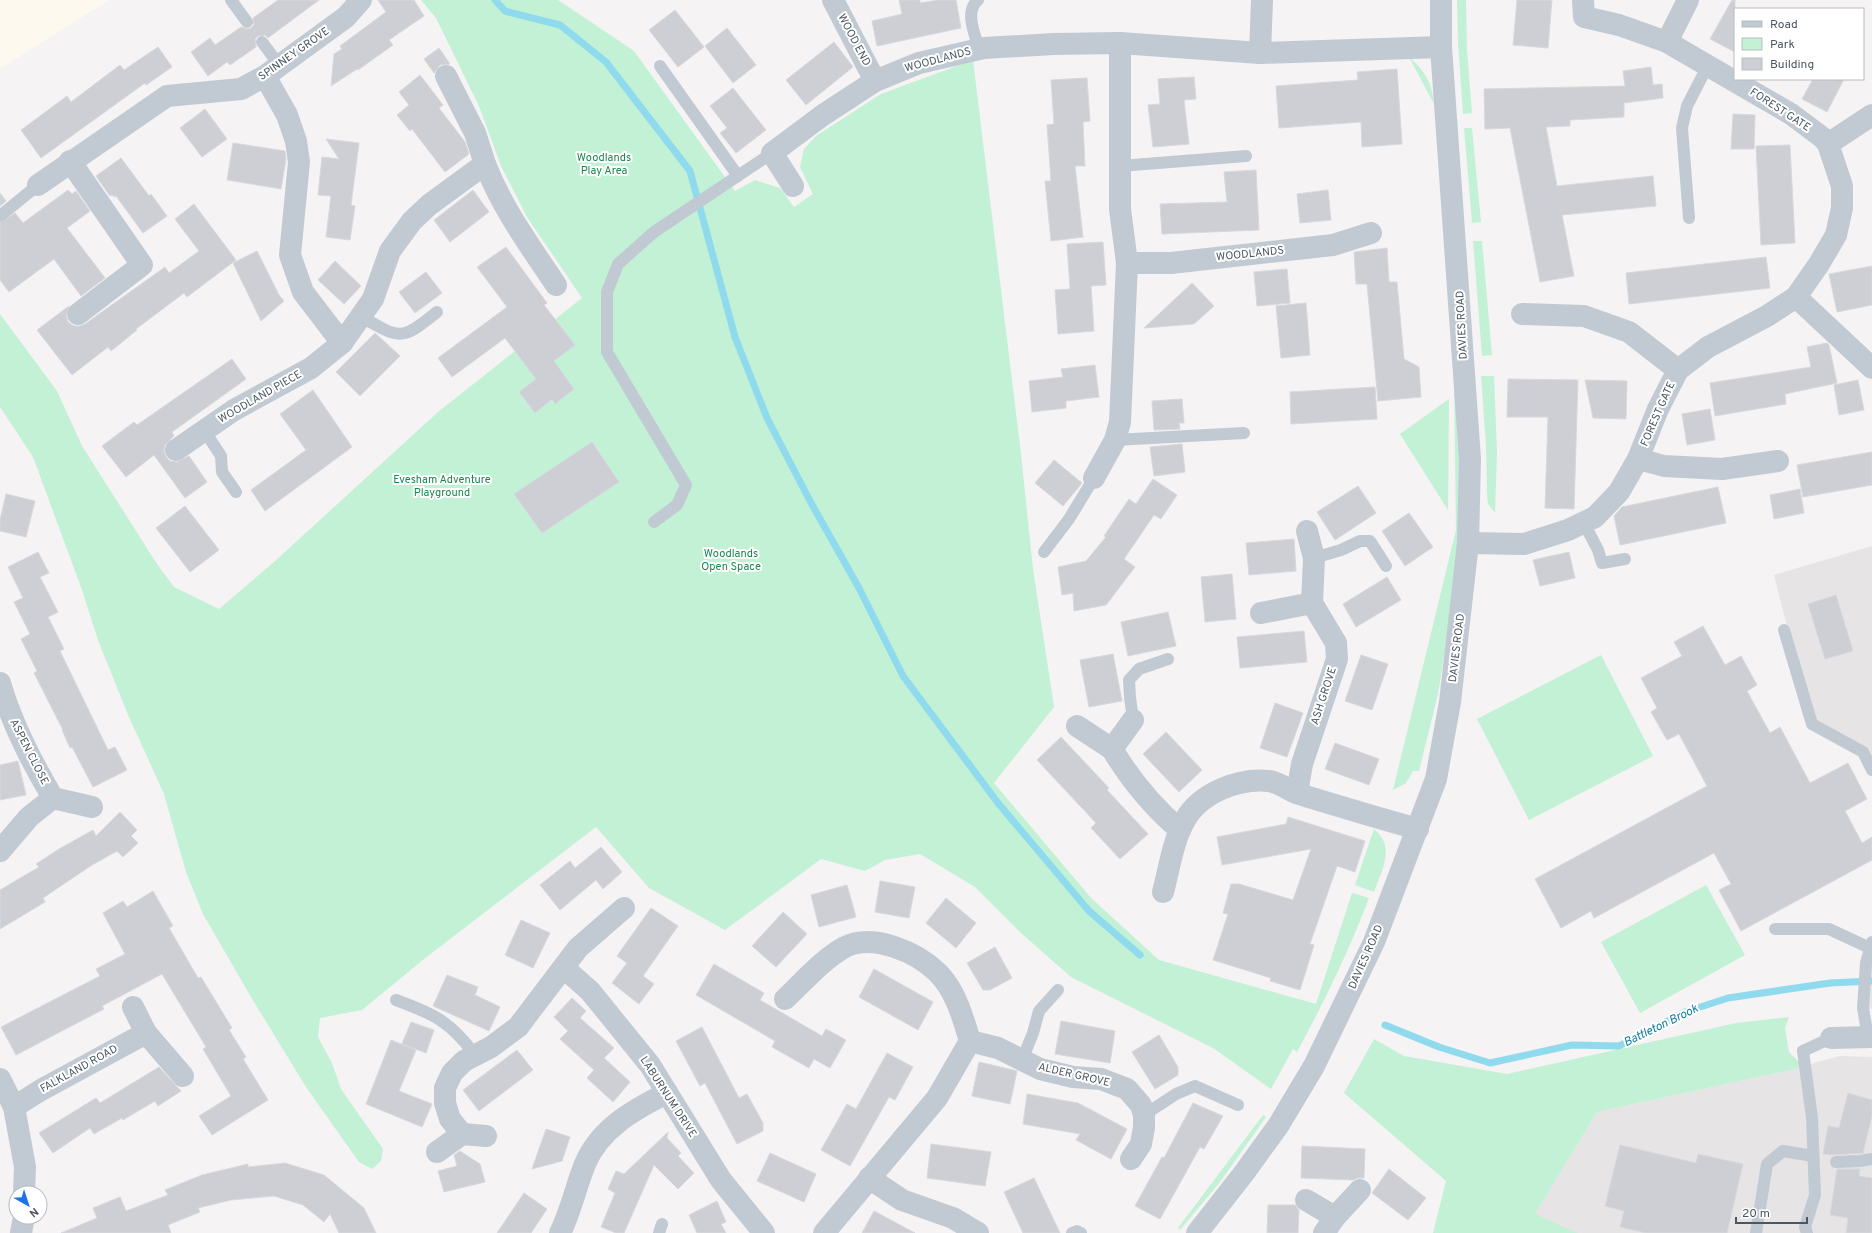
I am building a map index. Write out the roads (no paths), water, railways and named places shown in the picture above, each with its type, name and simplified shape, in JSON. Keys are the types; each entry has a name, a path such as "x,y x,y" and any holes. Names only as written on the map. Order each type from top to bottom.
{"street":[{"name":"SPINNEY GROVE","path":"38,185 167,96 240,89 273,71 346,17 360,0"},
{"name":"WOOD END","path":"833,0 875,81"},
{"path":"1260,53 1262,0"},
{"name":"DAVIES ROAD","path":"1197,1233 1244,1173 1278,1126 1314,1066 1374,942 1418,830 1436,779 1450,702 1468,543 1470,459 1441,47 1441,0"},
{"name":"FOREST GATE","path":"1468,543 1524,544 1568,530 1595,517 1619,492 1638,459 1658,409 1678,370 1708,347 1767,316 1796,297 1819,264 1836,235 1842,208 1842,186 1828,144 1791,114 1667,42 1619,24 1584,17 1583,0"},
{"path":"1667,42 1688,0"},
{"path":"1094,478 1115,440 1120,422 1127,263 1120,209 1120,43"},
{"name":"WOODLANDS","path":"772,153 823,114 875,81 919,63 979,49 1053,44 1120,43 1260,53 1441,47"},
{"path":"273,71 286,115 296,141 299,162 290,255 304,292 342,343"},
{"path":"446,76 475,133 493,186 556,285"},
{"path":"1828,144 1872,115"},
{"path":"772,153 793,186"},
{"path":"70,162 142,265 78,314"},
{"name":"WOODLAND PIECE","path":"176,450 234,410 311,368 342,343 362,317 373,299 390,250 412,221 429,205 485,164"},
{"name":"WOODLANDS","path":"1127,263 1171,263 1333,245 1371,233"},
{"path":"1796,297 1872,368"},
{"name":"FOREST GATE","path":"1522,314 1584,316 1630,332 1678,370"},
{"name":"FOREST GATE","path":"1638,459 1664,466 1722,469 1778,461"},
{"path":"1261,613 1312,603 1314,558 1307,531"},
{"name":"ASH GROVE","path":"1297,793 1302,764 1336,659 1336,643 1312,603"},
{"name":"ASPEN CLOSE","path":"0,683 8,709 29,756 53,798 92,807"},
{"path":"1112,749 1133,720"},
{"path":"1077,726 1112,749 1128,775 1165,817 1180,830"},
{"path":"1163,892 1180,830 1185,819 1196,806 1226,786 1247,782 1270,781 1297,793 1418,830"},
{"name":"ASPEN CLOSE","path":"0,851 29,817 53,798"},
{"path":"462,1134 450,1119 445,1103 445,1088 452,1073 464,1061 491,1047 518,1026 578,948 624,908"},
{"path":"785,999 834,954 846,947 862,943 886,944 911,954 938,973 958,1006 970,1041 937,1098 824,1233"},
{"name":"LABURNUM DRIVE","path":"564,968 590,991 650,1065 721,1180 764,1233"},
{"path":"133,1007 146,1033 183,1076"},
{"name":"FALKLAND ROAD","path":"14,1107 41,1090 146,1033"},
{"path":"1831,1038 1870,1037"},
{"name":"ALDER GROVE","path":"970,1041 998,1048 1040,1070 1073,1077 1101,1079 1127,1089 1141,1105 1144,1115"},
{"path":"0,1079 14,1107 25,1167 24,1185"},
{"path":"563,1232 586,1162 597,1144 612,1126 641,1106 667,1093"},
{"path":"1131,1159 1141,1144 1144,1127 1144,1115"},
{"path":"437,1152 462,1134 486,1136"},
{"path":"869,1178 902,1200 953,1218 978,1233"},
{"path":"1306,1200 1330,1225 1360,1190"}],"lane":[{"path":"231,0 248,22"},
{"path":"978,0 970,13 979,49"},
{"path":"262,42 273,71"},
{"path":"660,66 738,176"},
{"path":"1689,218 1682,128 1687,106 1708,66"},
{"path":"654,522 677,505 686,485 607,352 607,292 618,264 654,232 689,207 712,194 772,153"},
{"path":"1120,166 1246,156"},
{"path":"0,216 38,185"},
{"path":"362,317 387,332 402,335 419,327 437,312"},
{"path":"204,430 221,456 222,472 236,492"},
{"path":"1115,440 1244,433"},
{"path":"1044,552 1069,519 1094,478"},
{"path":"1584,522 1598,550 1602,563 1625,559"},
{"path":"1314,558 1341,550 1360,541 1370,541 1386,566"},
{"path":"1784,630 1812,724 1863,752 1872,770"},
{"path":"1133,720 1129,680 1139,669 1168,659"},
{"path":"1775,929 1829,929 1871,945 1866,963 1863,1008 1870,1037"},
{"path":"1022,1060 1033,1033 1038,1011 1058,990"},
{"path":"396,1000 424,1010 447,1023 462,1038 475,1055"},
{"path":"1807,1233 1806,1227 1815,1195 1812,1118 1803,1051 1831,1038"},
{"path":"1144,1115 1176,1094 1195,1086 1238,1105"},
{"path":"1756,1233 1767,1164 1784,1151 1813,1156"},
{"path":"1836,1162 1860,1162 1872,1159"},
{"path":"1072,1233 1077,1231 1080,1233"}],"waterway":[{"path":"495,0 505,11 560,25 606,62 690,171 735,337 767,418 810,501 859,588 903,676 998,803 1089,911 1140,955"},
{"name":"Battleton Brook","path":"1385,1025 1439,1047 1490,1063 1572,1045 1619,1046 1685,1012 1728,998 1830,983 1872,981"}],"park label":[{"name":"Woodlands Play Area","path":"604,164"},
{"name":"Evesham Adventure Playground","path":"442,486"},
{"name":"Woodlands Open Space","path":"731,560"}]}
